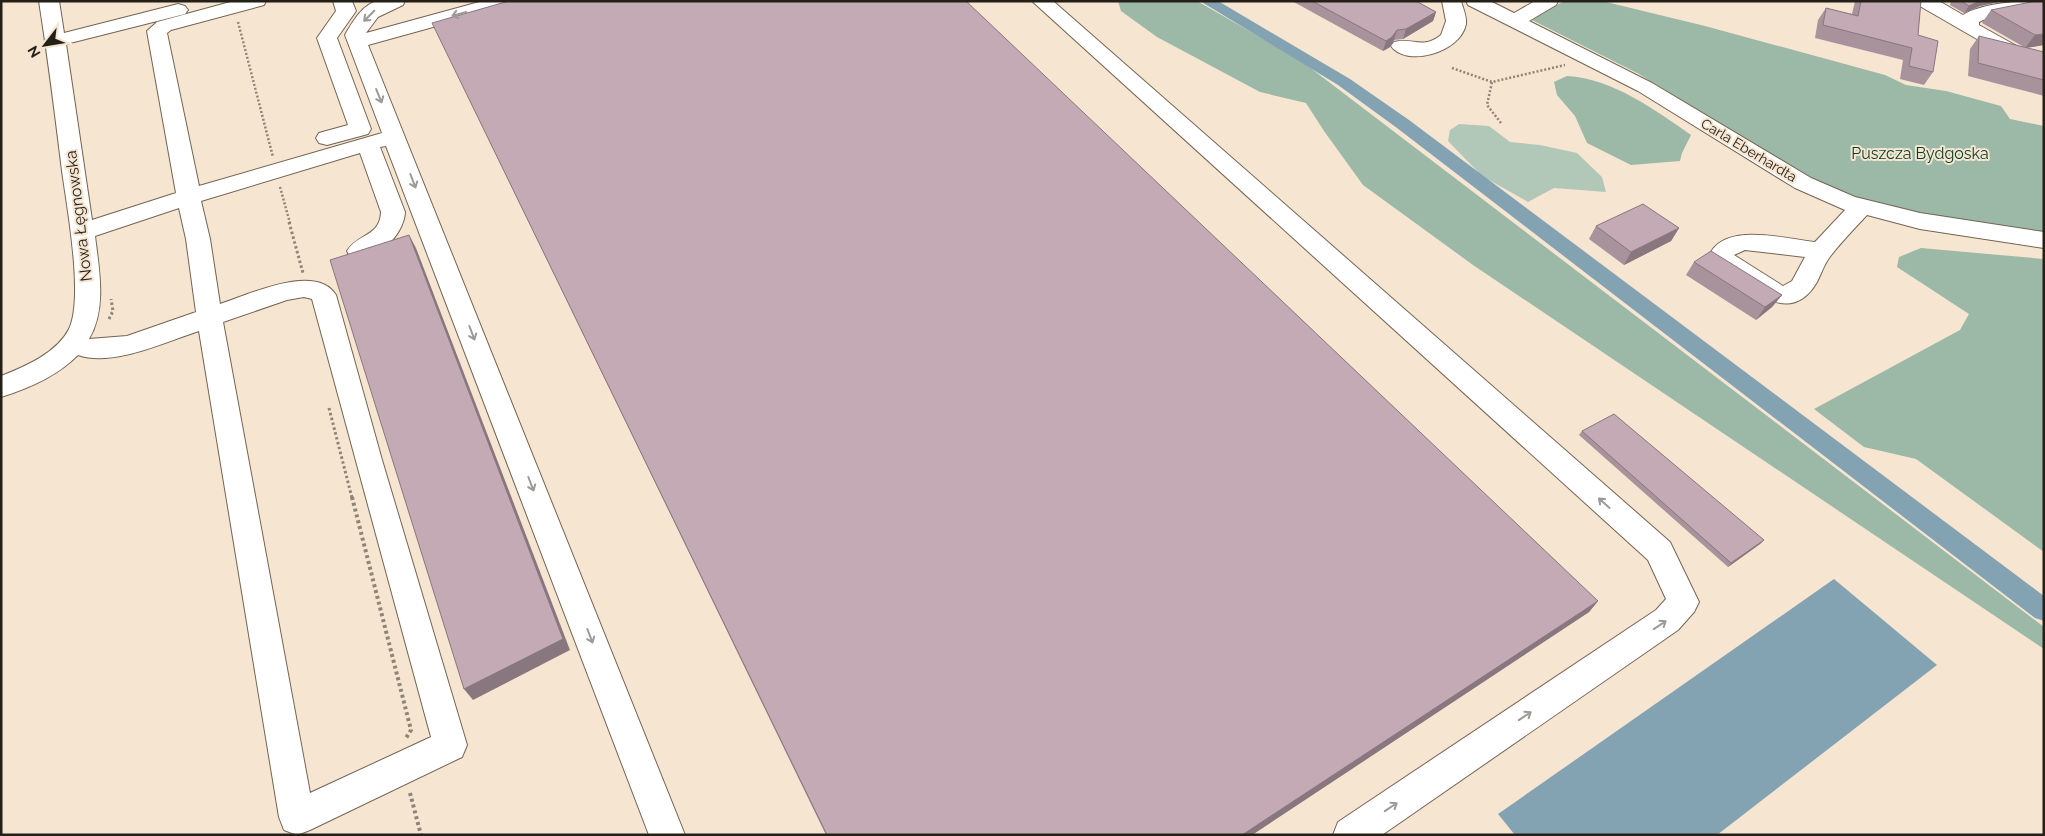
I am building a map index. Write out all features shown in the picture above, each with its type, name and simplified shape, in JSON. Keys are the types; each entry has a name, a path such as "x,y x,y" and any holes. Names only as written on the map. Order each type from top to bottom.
{"street":[{"name":"Nowa Łęgnowska","path":"1,387 40,370 74,343 84,327 88,297 82,232 49,1"},
{"path":"56,41 212,1"},
{"path":"74,343 90,349 128,345 209,316 284,292 304,288 316,290 323,295 368,460 450,745 297,817 209,316 198,238 157,31 164,26 257,1"},
{"path":"82,232 187,189 274,163 360,129 328,38 346,11 342,1"},
{"path":"396,1 377,8 366,16 355,35 667,835"},
{"path":"358,42 506,1"},
{"path":"1041,1 1659,551 1683,602 1667,620 1351,835"},
{"path":"1401,46 1411,50 1423,51 1446,41 1453,34 1456,23 1452,1"},
{"name":"Carla Eberhardta","path":"1475,1 1645,87 1803,182 1848,203 1920,222 2044,240"},
{"path":"1514,21 1549,1"},
{"path":"1925,1 2015,53 2044,60"},
{"path":"1969,28 1969,20 1977,15 2037,4 2043,1"},
{"path":"274,163 368,144 395,136"},
{"path":"359,251 388,231 394,223 393,212 368,144"},
{"path":"1822,251 1862,206"}],"path":[{"path":"234,7 304,276"},
{"path":"1452,68 1492,82 1590,59"},
{"path":"1492,82 1486,105 1501,123"},
{"path":"328,404 411,730 400,745 421,835"}],"green space":[{"path":"1118,1 1197,1 1300,60 2044,627 2044,649 1473,265 1363,185 1306,103 1260,92 1157,37 1121,11"},
{"name":"Puszcza Bydgoska","path":"1564,1 1602,1 1705,26 1885,75 1906,85 1946,91 2001,106 2010,119 2044,126 2044,233 1904,217 1814,183 1639,74 1532,20"},
{"path":"1567,76 1584,78 1617,89 1648,106 1691,135 1680,161 1631,165 1587,143 1575,116 1557,95 1554,82"},
{"path":"1459,124 1489,126 1510,142 1540,145 1577,153 1602,177 1606,192 1554,188 1528,202 1482,176 1448,141 1450,130"},
{"path":"1921,248 2044,259 2044,552 1916,459 1864,447 1814,409 1960,330 1969,314 1897,267 1899,257"}],"water":[{"path":"1834,579 1937,665 1717,835 1515,835 1498,814"}],"building":[{"path":"509,1 966,1 1598,601 1242,835 827,835 432,23"},
{"path":"1312,1 1416,1 1436,12 1406,29 1397,30 1386,41"},
{"path":"1861,1 1921,1 1918,35 1938,41 1933,72 1909,66 1912,48 1823,25 1826,8 1858,16"},
{"path":"1961,1 1979,1 1969,6"},
{"path":"2044,1 2044,34 2035,35 1991,10"},
{"path":"1979,36 2044,52 2044,80 1978,63"},
{"path":"1643,204 1679,228 1631,252 1596,226"},
{"path":"409,235 563,639 464,689 330,260"},
{"path":"1711,251 1782,295 1765,307 1694,262"},
{"path":"1614,414 1764,540 1731,563 1582,431"}],"waterway":[{"path":"1207,1 1344,82 1403,124 2044,610"}]}
